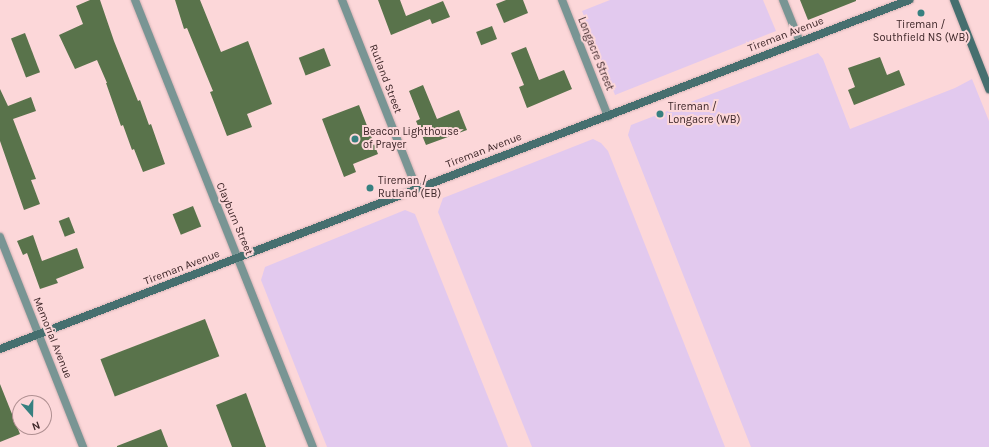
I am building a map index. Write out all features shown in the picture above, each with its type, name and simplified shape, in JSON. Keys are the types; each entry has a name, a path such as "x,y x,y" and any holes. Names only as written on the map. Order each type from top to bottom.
{"street":[{"name":"Clayburn Street","path":"135,0 313,447"},
{"name":"Rutland Street","path":"342,0 417,189"},
{"name":"Longacre Street","path":"562,0 608,116"},
{"path":"783,0 800,42"},
{"name":"Tireman Avenue","path":"0,349 909,0"},
{"path":"954,0 989,89"},
{"name":"Memorial Avenue","path":"0,237 83,447"}],"shaded area":[{"path":"610,0 763,0 776,31 615,95 582,11"},
{"path":"818,53 823,59 850,129 955,88 972,79 989,121 989,447 751,447 628,135 631,125"},
{"path":"593,139 601,143 608,151 725,447 532,447 438,212 443,198"},
{"path":"405,210 415,214 508,447 327,447 261,280 265,267"}],"building":[{"path":"90,0 100,0 114,41 138,101 140,100 149,125 151,124 165,164 143,172 134,149 132,150 123,125 121,126 107,83 97,60 75,69 59,35 83,24 76,6"},
{"path":"175,0 200,0 221,52 248,41 272,104 247,114 252,127 227,136 210,92 213,91 187,28 184,29"},
{"path":"378,0 400,0 406,16 443,1 450,17 432,24 430,19 391,35"},
{"path":"506,0 523,0 528,13 504,23 496,4"},
{"path":"800,0 856,0 856,1 808,20"},
{"path":"492,26 497,39 481,45 476,32"},
{"path":"25,33 40,72 26,78 11,38"},
{"path":"526,47 539,80 564,70 572,89 527,108 519,87 524,85 511,53"},
{"path":"324,48 331,66 306,75 299,58"},
{"path":"880,57 887,75 899,70 905,85 854,105 848,90 855,87 848,68"},
{"path":"423,85 437,119 459,110 467,130 426,145 416,121 420,119 409,91"},
{"path":"0,89 8,106 31,97 36,111 13,119 36,179 31,180 40,204 24,210 0,141"},
{"name":"Beacon Lighthouse of Prayer","path":"359,105 378,154 353,164 356,172 344,177 322,119"},
{"path":"193,206 201,226 181,235 173,214"},
{"path":"69,217 75,233 65,237 59,221"},
{"path":"33,235 42,261 77,248 84,268 56,279 58,283 40,289 27,253 23,255 17,241"},
{"path":"205,319 219,356 115,396 100,359"},
{"path":"0,384 12,414 12,435 18,435 0,442"},
{"path":"246,393 266,447 232,447 216,405"},
{"path":"161,429 168,447 117,447 117,446"}],"place":[{"name":"Tireman / Southfield NS (WB)","path":"921,13"},
{"name":"Tireman / Longacre (WB)","path":"660,114"},
{"name":"Beacon Lighthouse of Prayer","path":"355,139"},
{"name":"Tireman / Rutland (EB)","path":"370,188"}]}
